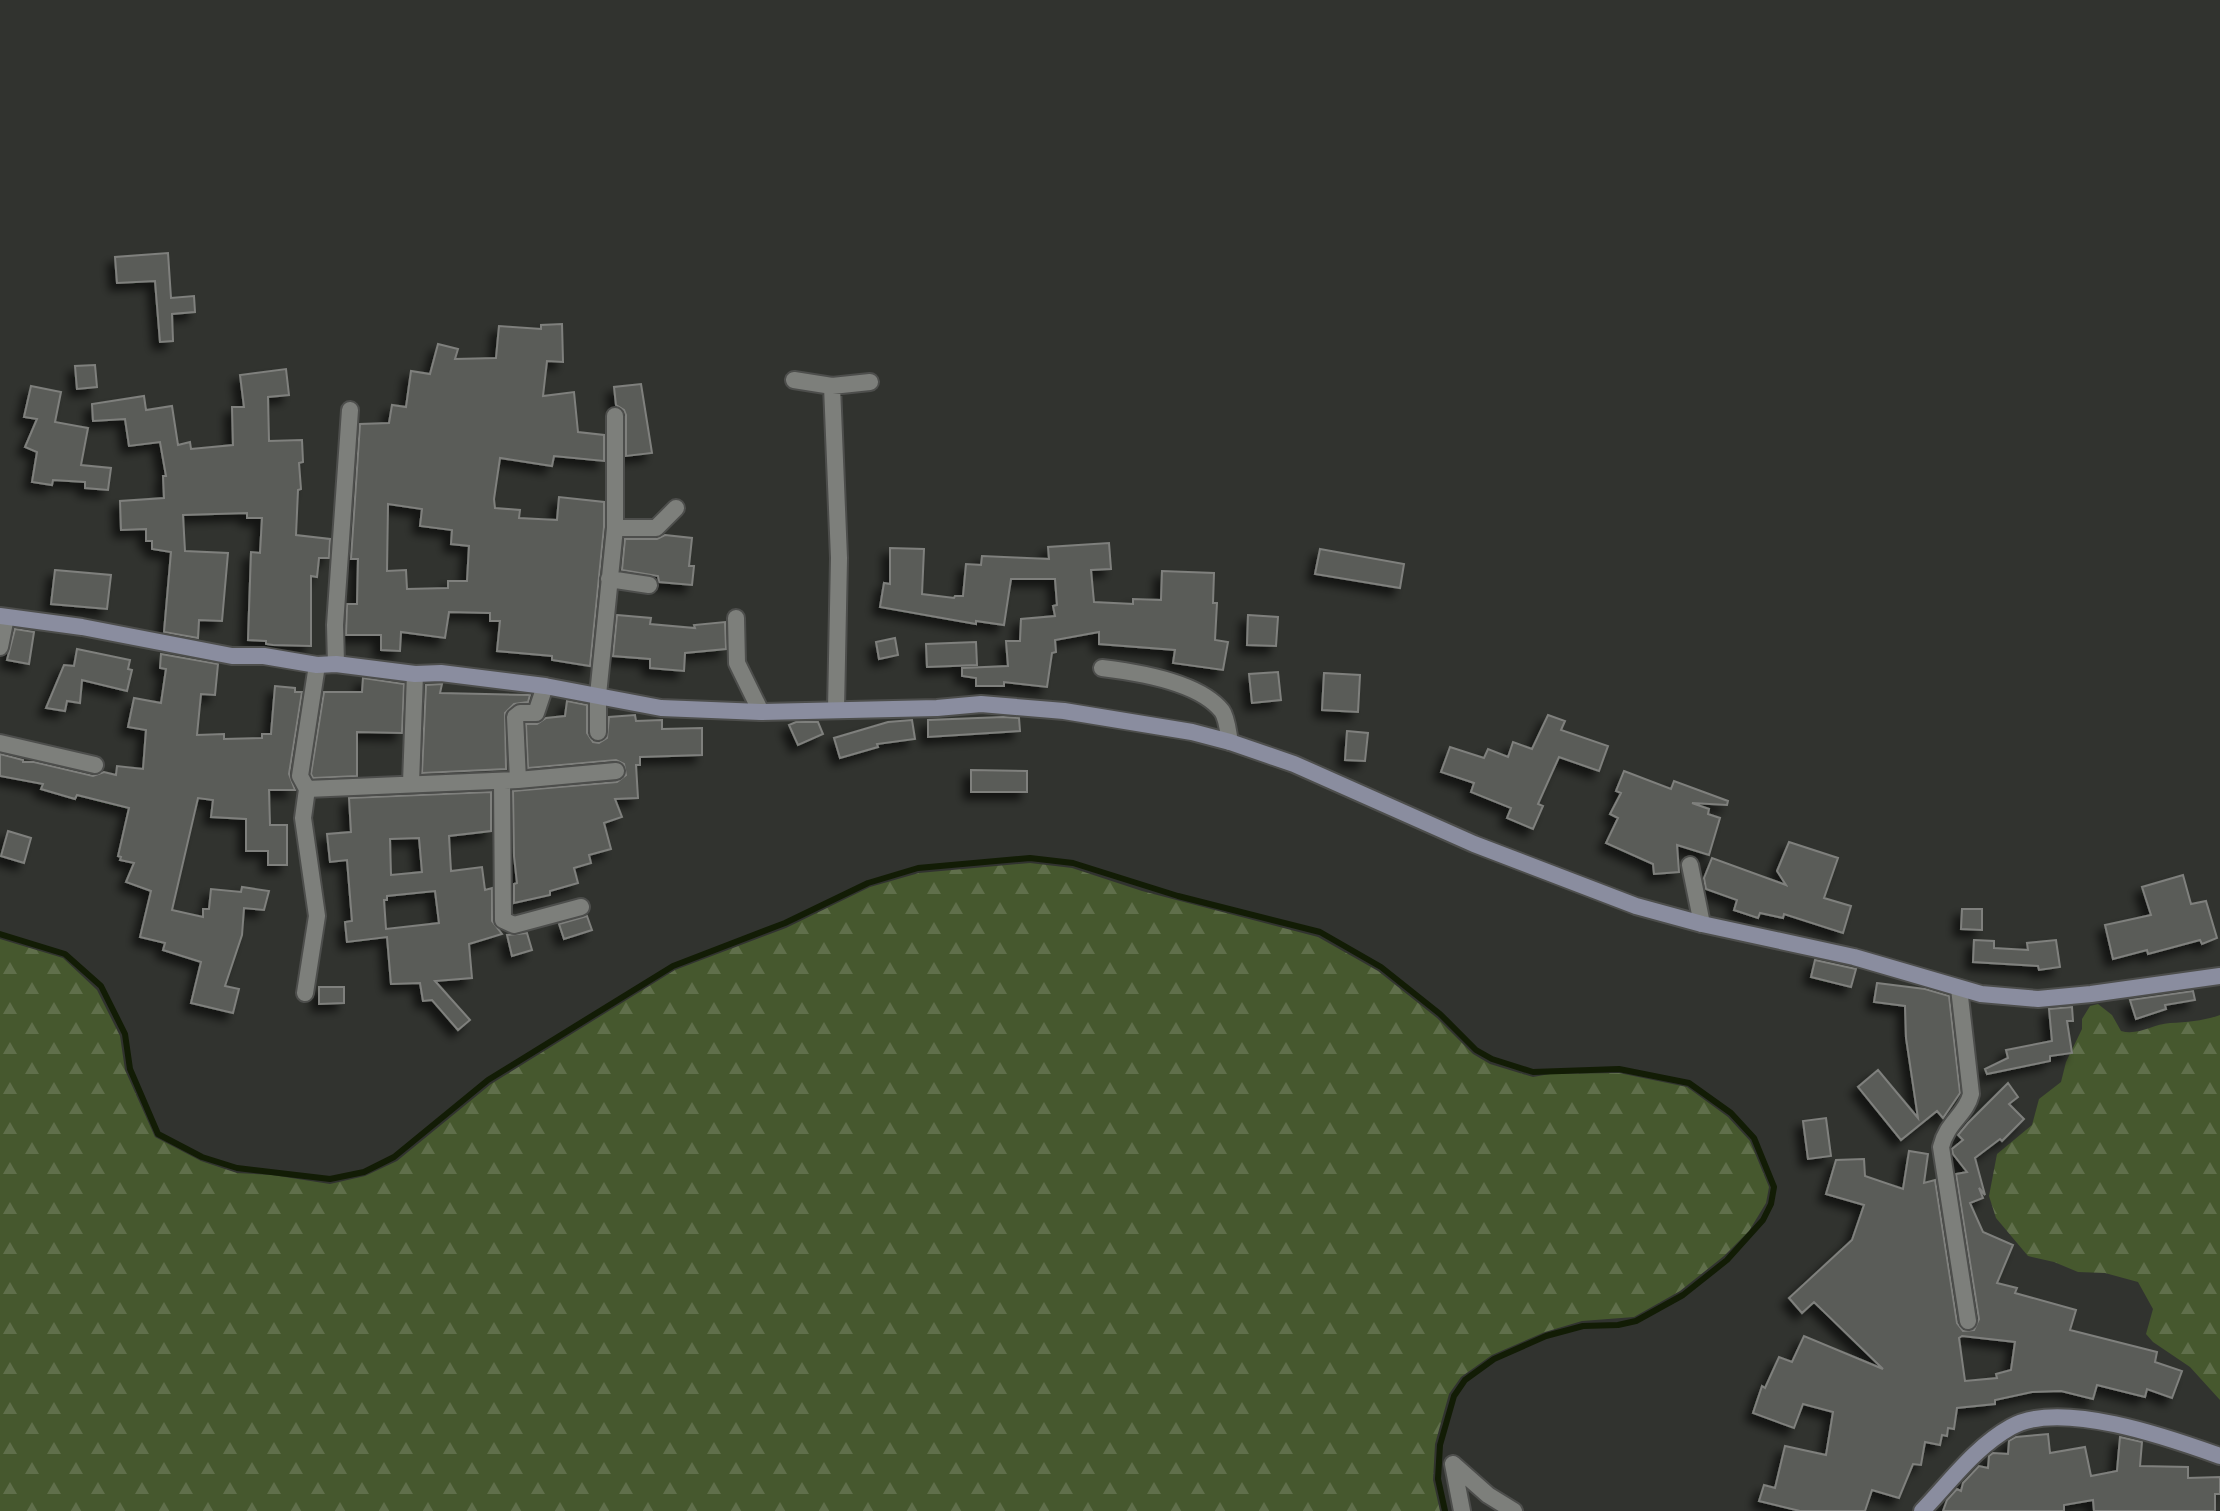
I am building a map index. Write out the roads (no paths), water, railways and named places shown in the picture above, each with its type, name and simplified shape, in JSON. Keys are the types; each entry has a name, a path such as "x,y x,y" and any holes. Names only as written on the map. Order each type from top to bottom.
{"street":[{"path":"794,380 832,386 870,382"},
{"path":"832,386 839,558 836,709"},
{"path":"336,664 335,625 350,410"},
{"path":"598,732 598,695 615,528 615,416"},
{"path":"615,528 656,528 676,508"},
{"path":"609,579 649,585"},
{"path":"0,647 3,616 82,627 232,656 264,656 317,665 336,664 415,674 441,673 545,686 661,708 761,712 981,704 1021,706 1192,732 1230,742 1294,764 1474,844 1636,906 1702,924 1854,957 1981,994 2038,999 2220,976"},
{"path":"736,618 737,663 761,712"},
{"path":"305,993 317,916 303,818 307,789 300,771 317,665"},
{"path":"1102,668 1153,676 1201,696 1224,714 1230,742"},
{"path":"411,783 415,674"},
{"path":"545,686 536,713 520,713 515,717 503,920 514,925 581,907"},
{"path":"0,743 95,765"},
{"path":"307,789 510,780 616,771"},
{"path":"1690,865 1702,924"},
{"path":"1959,988 1971,1094 1968,1106 1946,1131 1941,1147 1968,1321"},
{"path":"1922,1511 1962,1466 2000,1435 2025,1421 2089,1420 2139,1429 2220,1456"},
{"path":"1462,1511 1453,1464 1488,1495 1514,1511"}],"waterway":[{"path":"0,934 65,954 101,986 125,1034 130,1069 158,1134 202,1157 237,1168 330,1179 364,1172 394,1157 488,1080 673,966 785,923 868,883 918,868 1030,858 1073,863 1178,896 1320,932 1381,967 1440,1014 1476,1050 1492,1059 1533,1072 1619,1069 1689,1083 1731,1113 1754,1138 1774,1187 1771,1204 1763,1220 1727,1260 1683,1295 1636,1321 1583,1326 1546,1336 1494,1359 1465,1380 1454,1396 1440,1445 1438,1479 1445,1511"}]}
